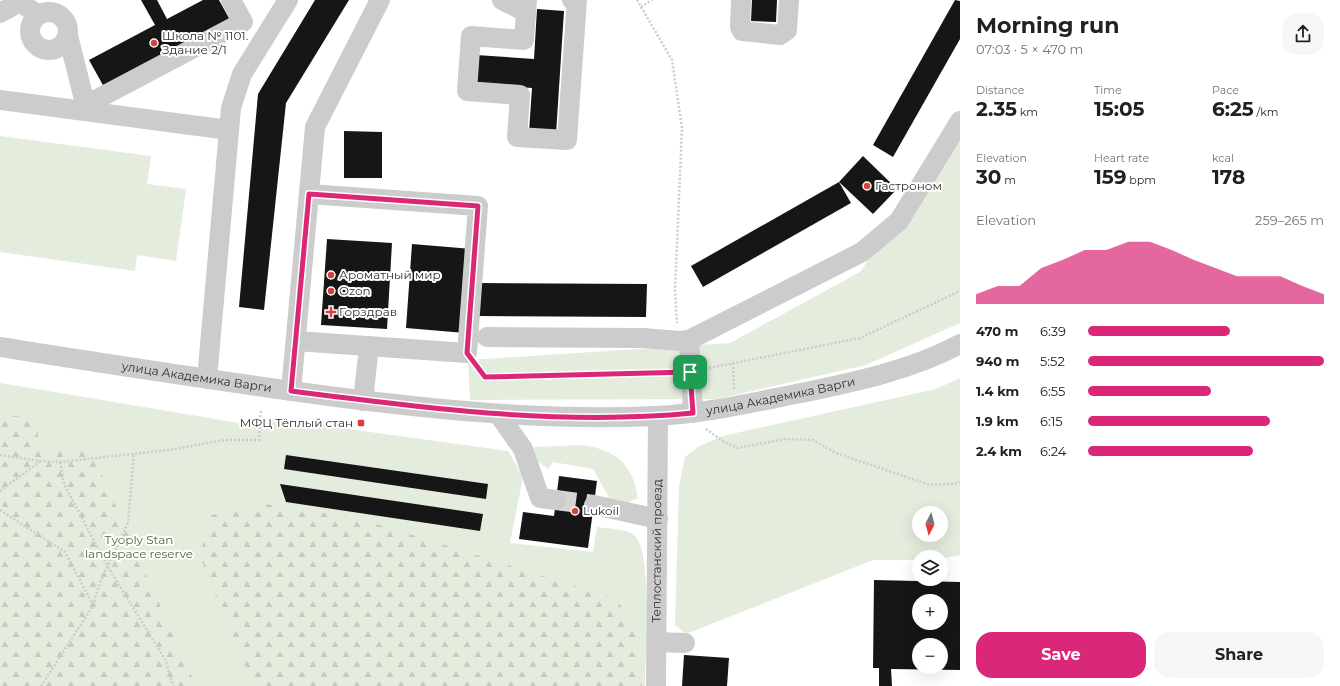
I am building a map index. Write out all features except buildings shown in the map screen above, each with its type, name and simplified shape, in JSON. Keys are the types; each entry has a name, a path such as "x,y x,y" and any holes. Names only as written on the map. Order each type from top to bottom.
{"street":[{"path":"86,108 243,22 231,0"},
{"path":"207,379 231,108 242,74 288,0"},
{"path":"291,391 316,127 380,0"},
{"path":"502,0 526,6 524,40 471,36 467,91 520,95 517,137 567,140 577,0 572,0"},
{"path":"741,0 740,27 742,31 780,35 787,30 789,0"},
{"path":"0,13 20,2 52,10 67,22 68,36 86,108"},
{"path":"52,10 33,21 30,29 31,37 42,48 50,49 57,48 64,43 68,36"},
{"path":"0,100 86,108 228,130"},
{"path":"487,337 643,338 684,340 862,252 899,221 960,121"},
{"path":"296,342 467,353 478,206 309,194"},
{"path":"684,340 690,372 693,413"},
{"name":"улица Академика Варги","path":"0,347 363,401 499,415 658,416 693,413 750,403 851,382 894,370 945,352 960,344"},
{"path":"363,401 369,346"},
{"path":"499,415 523,449 540,498 556,500"},
{"name":"Теплостанский проезд","path":"656,686 658,416"},
{"path":"594,505 658,519"},
{"path":"656,642 686,643"}],"path":[{"path":"637,0 672,60 682,128 675,290 684,340"},
{"path":"641,7 652,0"},
{"path":"467,353 485,377 690,372 860,338 960,291"},
{"path":"0,455 41,461 60,462 169,450 225,440 259,440 261,409"},
{"path":"705,429 724,442 738,448 786,439 813,440 836,453 930,485 960,482"},
{"path":"41,686 93,606 100,582 128,523 134,454"},
{"path":"0,491 41,461"},
{"path":"60,462 64,484 108,567 166,661 174,686"},
{"path":"0,510 65,552 93,606"}],"green space":[{"path":"960,129 960,323 866,365 717,399 470,400 468,360 730,343 860,272"},
{"path":"0,136 151,156 147,184 186,189 176,261 137,255 135,271 0,252"},
{"path":"960,378 960,555 948,558 948,550 912,550 912,560 873,560 686,634 675,625 679,486 685,457 698,447 722,436 936,389"},
{"name":"Tyoply Stan landspace reserve","path":"0,383 258,426 276,419 508,451 523,477 510,543 593,552 597,527 622,530 631,533 635,536 641,546 644,563 647,607 645,686 0,686"},
{"path":"0,413 38,420 38,446 91,450 196,686 0,686"},
{"path":"583,445 605,451 614,455 621,461 627,467 632,476 638,498 629,502 611,501 593,469 553,462 548,469 536,460 534,447"},
{"path":"265,504 361,519 617,599 637,634 642,686 258,686 244,664 201,559 207,516"}],"tunnel":[{"path":"556,500 594,505"}],"place":[{"name":"Школа № 1101. Здание 2/1","path":"154,43"},
{"name":"Гастроном","path":"867,186"},
{"name":"Ароматный мир","path":"331,275"},
{"name":"Ozon","path":"331,291"},
{"name":"Горздрав","path":"331,312"},
{"name":"МФЦ Тёплый стан","path":"361,423"},
{"name":"Lukoil","path":"575,511"}],"route":[{"path":"309,194 478,206 467,353 485,377 690,372 693,413 658,416 599,417 499,415 363,401 291,391 309,194"}]}
